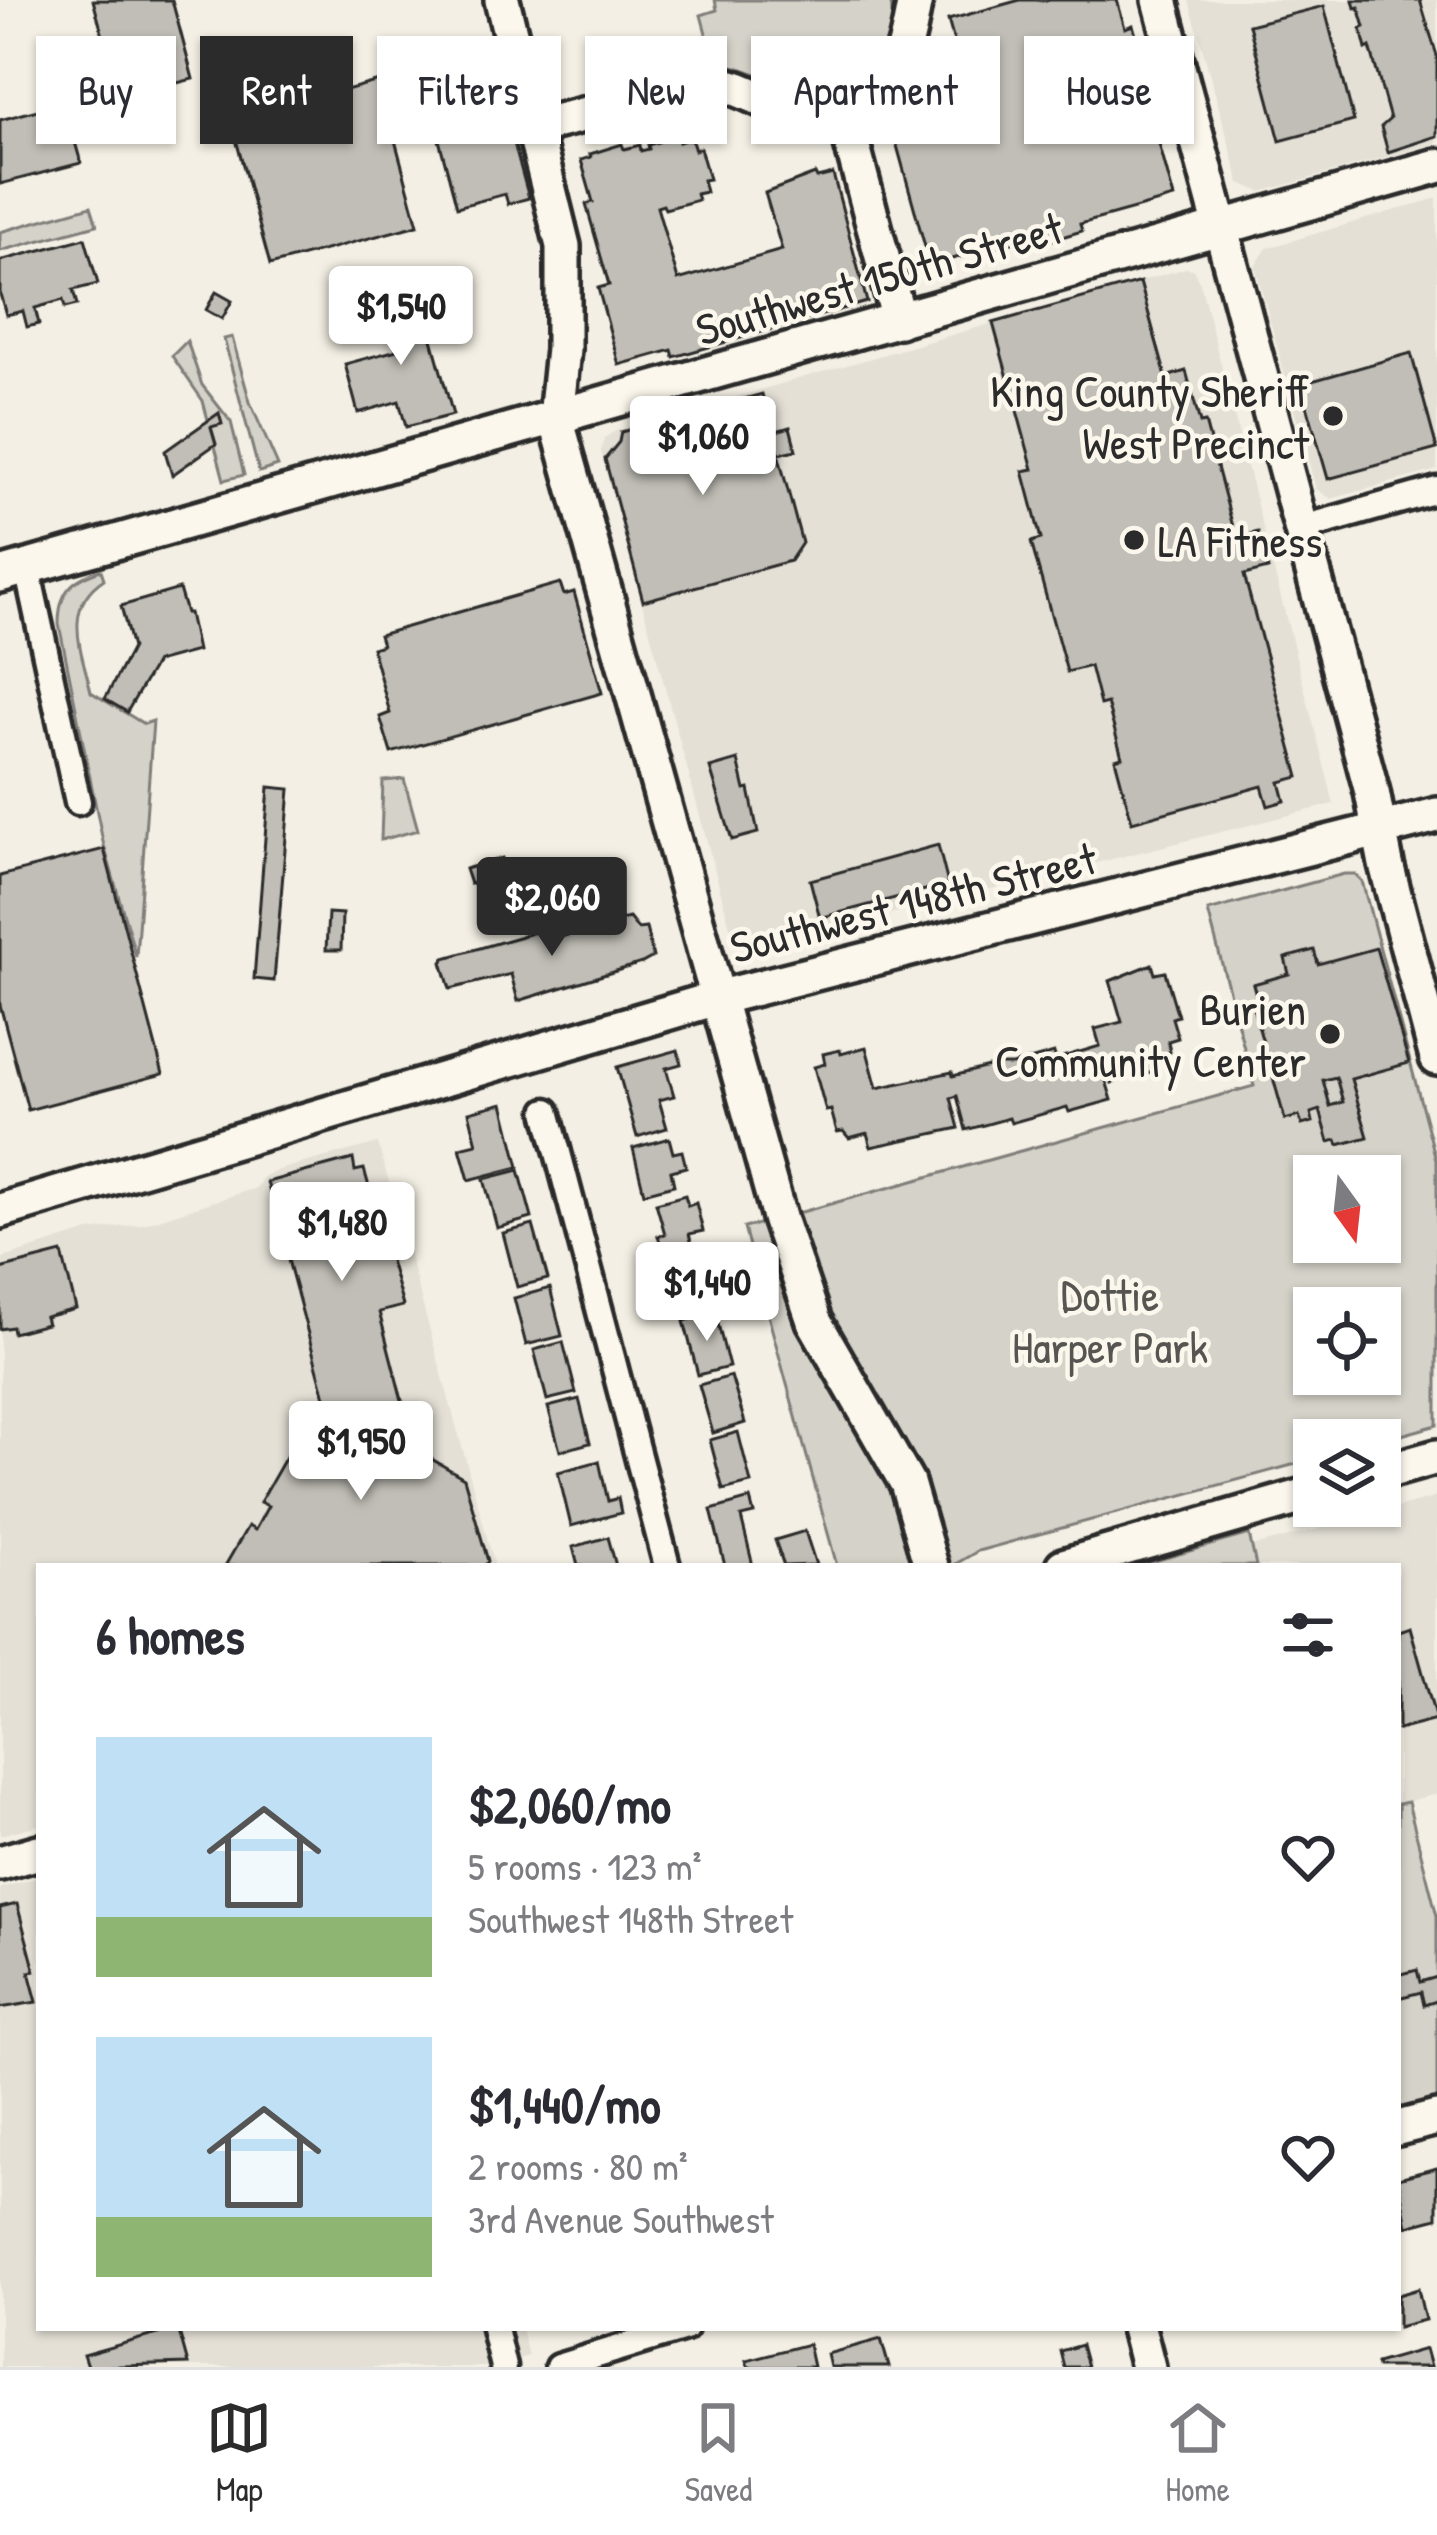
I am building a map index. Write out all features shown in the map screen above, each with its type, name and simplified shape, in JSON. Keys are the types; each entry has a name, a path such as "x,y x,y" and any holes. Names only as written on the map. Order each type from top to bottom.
{"street":[{"path":"502,0 512,36"},
{"path":"906,36 915,0"},
{"path":"1160,0 1437,1058"},
{"path":"561,121 709,83 727,83 751,94"},
{"path":"540,144 557,214 565,280 556,418 780,1221 814,1321 907,1483 930,1563"},
{"path":"852,144 899,320"},
{"name":"Southwest 150th Street","path":"13,571 1437,166"},
{"path":"1300,529 1437,490"},
{"path":"13,571 78,802"},
{"name":"Southwest 148th Street","path":"0,1211 716,998 1437,815"},
{"path":"548,1111 667,1563"},
{"path":"1401,1467 1437,1457"},
{"path":"1073,1563 1293,1499"},
{"path":"0,1863 36,1853"},
{"path":"1401,2127 1437,2119"},
{"path":"495,2331 503,2367"},
{"path":"558,2367 676,2331"},
{"path":"1139,2331 1148,2367"}],"shaded area":[{"path":"1189,0 1437,0 1437,143 1261,192 1240,183"},
{"path":"1437,198 1437,470 1331,499 1316,489 1255,266 1267,248"},
{"path":"1193,269 1200,283 1334,804 753,948 734,941 601,452 604,439 613,432"},
{"path":"378,1143 494,1563 36,1563 36,1826 0,1835 0,1259 89,1231 143,1224 256,1188 263,1177"},
{"path":"1437,1497 1437,1794 1401,1803 1401,1563 1255,1563 1251,1547 1325,1527 1401,1527 1401,1507"},
{"path":"36,1878 36,2331 522,2331 528,2356 492,2367 0,2367 0,1888"}],"green space":[{"path":"715,0 890,0 891,33 751,36 751,73 727,65 727,36 707,36 701,15 717,10"},
{"path":"91,206 97,225 0,251 0,232"},
{"path":"232,337 250,402 278,466 259,472 224,339"},
{"path":"187,341 202,385 231,422 244,475 224,480 203,401 172,356"},
{"path":"101,570 104,579 91,590 79,617 91,692 144,724 153,721 136,957 103,842 59,624 61,603 69,588"},
{"path":"404,779 418,830 381,840 383,781"},
{"name":"Dottie Harper Park","path":"1355,874 1362,881 1437,1163 1437,1425 1401,1435 1401,1419 1293,1419 1293,1465 978,1551 957,1563 836,1563 744,1228 1254,1086 1208,911"},
{"path":"1249,1534 1255,1563 1148,1563"},
{"path":"1408,1802 1437,1916 1437,2099 1401,2109 1401,1803"}],"building":[{"path":"93,0 172,0 193,79 176,83 176,36 103,36"},
{"path":"1020,0 1117,0 1125,28 1133,25 1136,36 1024,36 1024,144 1159,144 1174,198 1080,224 1082,231 1021,249 1019,241 930,265 897,144 1000,144 1000,36 952,36 948,20"},
{"path":"1353,0 1420,0 1437,56 1437,136 1388,152 1381,127 1390,119 1370,47 1366,49 1359,7 1355,8"},
{"path":"1324,6 1354,121 1280,141 1249,25"},
{"path":"377,82 377,144 396,144 418,225 270,265 237,144 353,144 353,88"},
{"path":"36,110 36,144 76,144 81,163 0,184 0,120"},
{"path":"440,144 514,144 529,198 508,204 505,194 457,207"},
{"path":"622,144 624,149 640,145 641,151 649,149 648,145 693,144 695,150 700,148 709,179 703,180 706,192 696,194 698,200 657,207 678,280 782,250 765,193 815,174 817,178 833,174 867,302 674,357 672,350 619,365 598,288 609,285 586,204 593,202 581,160"},
{"path":"85,238 98,284 73,290 77,305 65,308 63,300 35,308 39,324 27,327 23,311 6,315 0,294 0,261"},
{"path":"1140,282 1166,377 1186,371 1236,538 1258,532 1268,569 1244,575 1299,777 1280,782 1285,801 1268,806 1262,786 1132,822 1115,759 1122,757 1107,703 1100,705 1090,666 1067,672 1031,542 1041,539 1023,471 1033,469 993,323"},
{"path":"216,292 232,301 222,319 206,310"},
{"path":"422,303 453,415 406,427 399,401 358,413 345,364 397,350 391,331 356,341 350,322"},
{"path":"1411,353 1437,449 1328,479 1301,384"},
{"path":"762,394 802,543 790,561 643,601 605,459 621,432"},
{"path":"219,413 222,424 211,427 216,444 172,475 165,451"},
{"path":"790,427 796,450 779,454 773,432"},
{"path":"560,583 564,595 574,592 602,693 391,753 380,717 390,713 372,648 382,645 379,635"},
{"path":"179,589 197,651 156,662 127,712 105,699 132,648 121,606"},
{"path":"738,760 758,833 732,840 710,768"},
{"path":"269,787 290,789 274,981 254,979"},
{"path":"938,845 948,884 820,918 810,880"},
{"path":"104,849 163,1074 28,1110 0,1005 0,876"},
{"path":"502,858 510,883 496,887 494,878 470,884 465,869"},
{"path":"328,913 342,914 341,950 326,950"},
{"path":"629,918 638,929 646,928 653,957 642,963 518,1001 511,974 450,989 445,958 539,931 546,941"},
{"name":"Burien Community Center","path":"1376,948 1409,1063 1351,1079 1368,1137 1339,1145 1337,1140 1329,1142 1320,1110 1311,1113 1313,1122 1302,1125 1299,1116 1285,1120 1252,1004 1258,1002 1253,984 1289,974 1285,958 1314,950 1318,964","holes":["1336,1077 1343,1102 1330,1106 1323,1080"]},
{"path":"1152,964 1155,974 1165,972 1178,1016 1172,1018 1178,1038 1168,1041 1170,1052 1153,1057 1157,1070 1112,1083 1109,1070 1103,1071 1112,1100 966,1130 957,1096 951,1098 959,1128 871,1147 867,1133 849,1138 837,1132 831,1110 826,1111 814,1067 825,1064 823,1054 866,1047 877,1088 1012,1065 1054,1053 1056,1059 1100,1046 1095,1029 1122,1022 1110,981"},
{"path":"678,1050 681,1064 666,1068 674,1096 659,1100 667,1128 637,1137 617,1067"},
{"path":"503,1103 519,1167 469,1180 460,1148 477,1144 469,1112"},
{"path":"669,1138 673,1153 682,1151 686,1167 671,1171 674,1185 644,1193 633,1148"},
{"path":"353,1159 355,1171 364,1169 403,1306 379,1312 404,1408 386,1413 389,1427 381,1429 325,1397 267,1182"},
{"path":"519,1170 532,1218 497,1228 484,1179"},
{"path":"685,1195 688,1206 696,1203 703,1231 689,1234 693,1248 664,1256 658,1236 665,1234 656,1203"},
{"path":"533,1225 548,1279 517,1287 503,1233"},
{"path":"718,1252 727,1285 710,1289 714,1306 680,1315 668,1265"},
{"path":"62,1253 76,1309 45,1317 47,1324 13,1333 12,1327 0,1329 0,1269"},
{"path":"550,1288 562,1336 526,1345 514,1298"},
{"path":"715,1312 729,1367 698,1375 684,1321"},
{"path":"563,1342 576,1393 547,1400 534,1350"},
{"path":"731,1376 745,1423 713,1433 699,1385"},
{"path":"329,1399 464,1478 487,1563 227,1563 248,1526 255,1530 268,1506 260,1502 318,1401 326,1407"},
{"path":"579,1399 590,1443 560,1451 548,1407"},
{"path":"738,1432 751,1483 723,1490 710,1440"},
{"path":"599,1461 608,1501 618,1498 621,1513 571,1526 558,1472"},
{"path":"750,1499 754,1514 741,1517 752,1563 724,1563 711,1510"},
{"path":"805,1531 815,1563 783,1563 775,1540"},
{"path":"608,1537 615,1563 577,1563 573,1547"},
{"path":"1410,1627 1436,1720 1401,1729 1401,1630"},
{"path":"17,1904 35,1971 29,1972 36,2002 0,2008 0,1908"},
{"path":"1417,1970 1420,1982 1437,1977 1437,2001 1424,2005 1421,1992 1401,1997 1401,1974"},
{"path":"1437,2168 1437,2218 1407,2226 1401,2177"},
{"path":"1418,2289 1425,2320 1401,2326 1401,2294"},
{"path":"179,2331 188,2364 87,2367 83,2355"},
{"path":"881,2339 889,2367 830,2367 827,2354"},
{"path":"808,2344 813,2367 748,2367 746,2360"},
{"path":"1081,2345 1087,2367 1064,2367 1060,2351"},
{"path":"1425,2349 1430,2367 1377,2367 1376,2363"}],"place":[{"name":"King County Sheriff West Precinct","path":"1333,416"},
{"name":"LA Fitness","path":"1134,540"},
{"name":"Burien Community Center","path":"1330,1034"}]}
